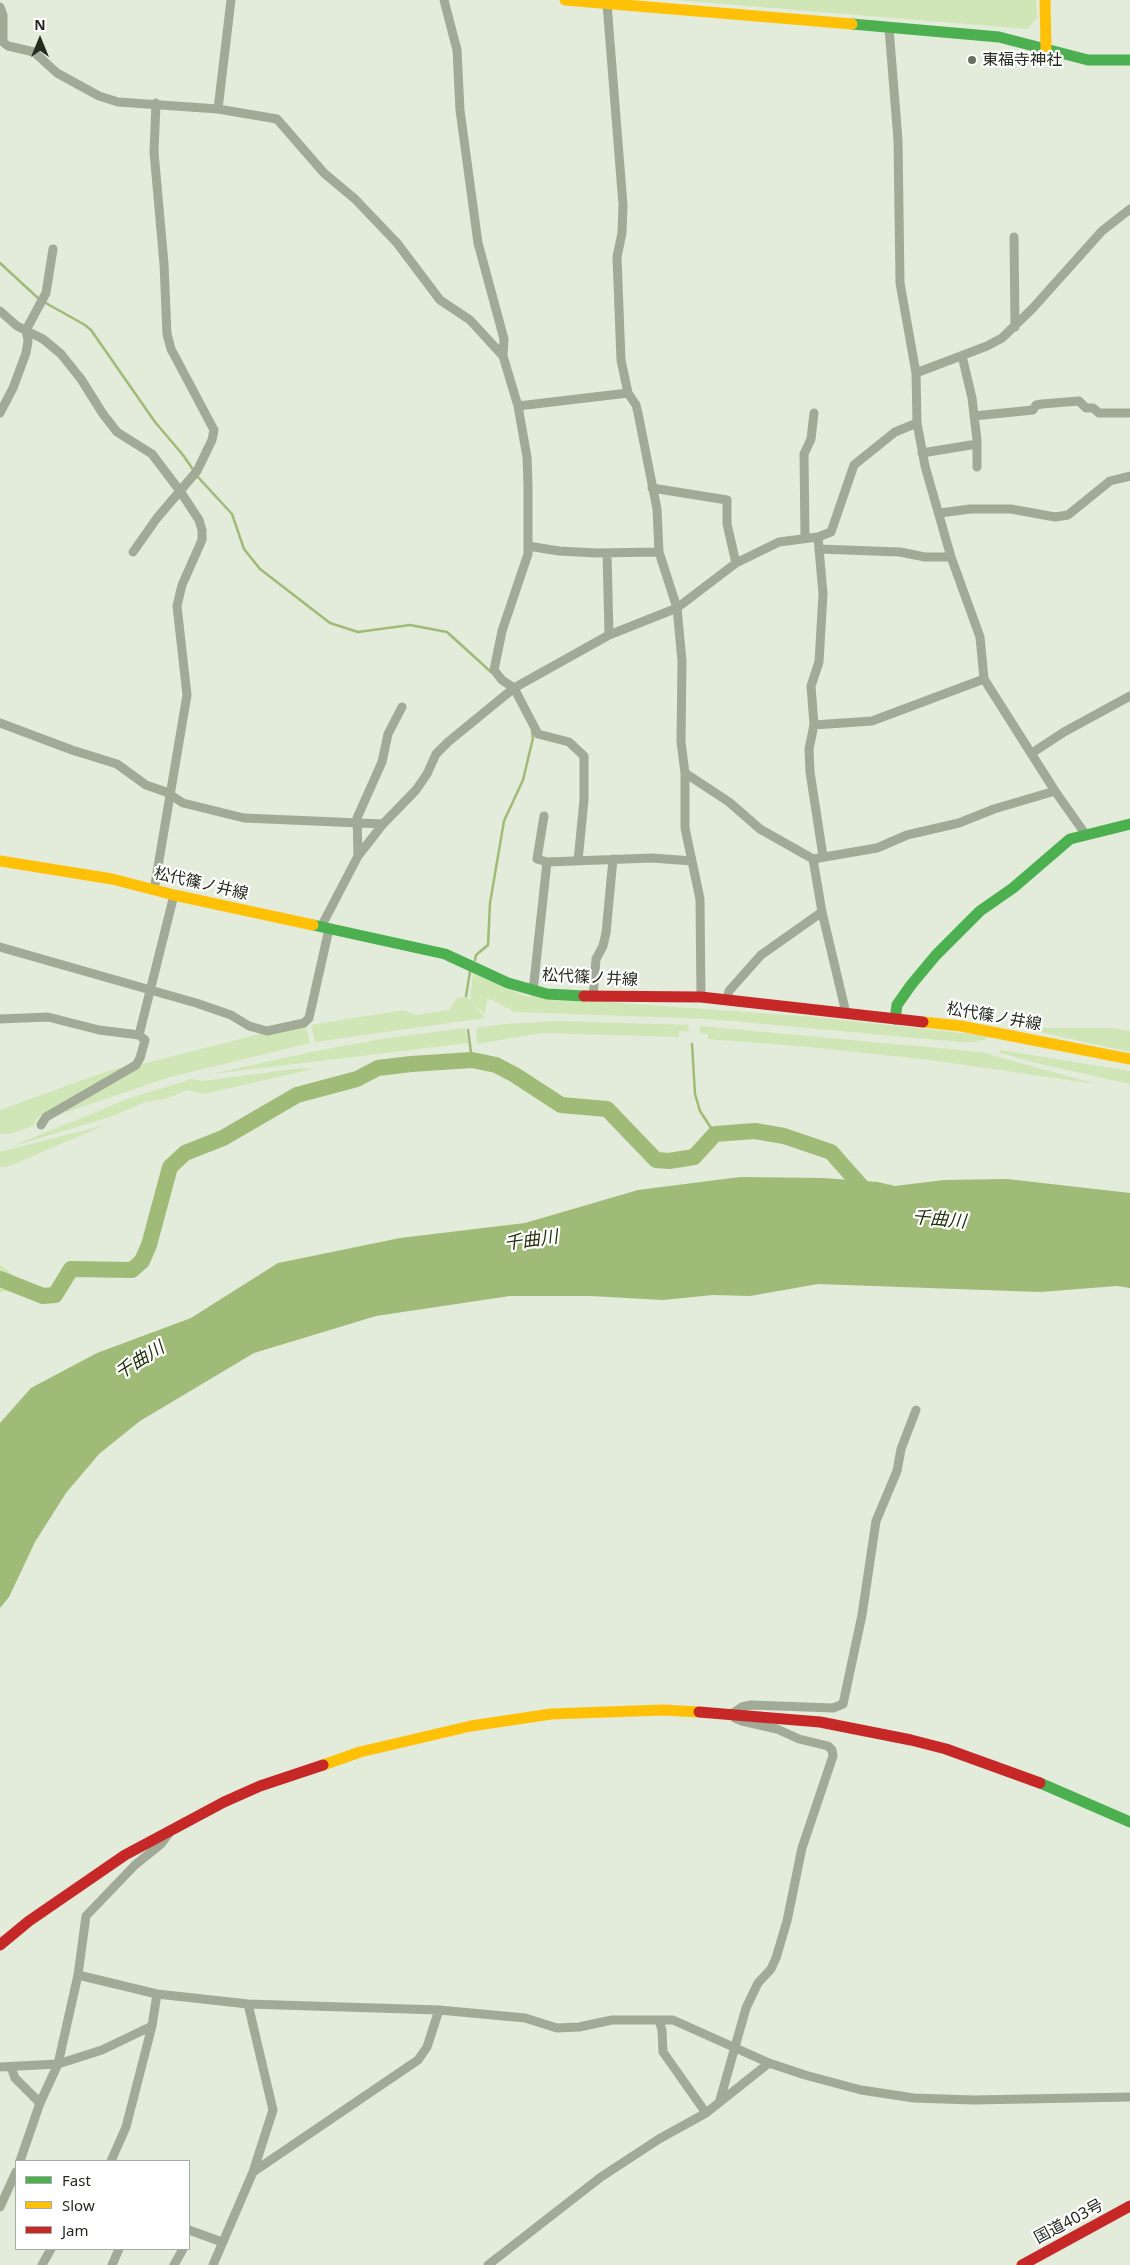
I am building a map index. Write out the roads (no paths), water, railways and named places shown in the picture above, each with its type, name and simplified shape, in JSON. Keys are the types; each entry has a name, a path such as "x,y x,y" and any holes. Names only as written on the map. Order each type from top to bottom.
{"main road":[{"path":"565,0 999,37 1088,60 1130,60"},
{"path":"1045,0 1046,50"},
{"path":"895,1019 898,1005 911,985 936,955 980,911 1012,888 1070,839 1130,824"},
{"name":"松代篠ノ井線","path":"0,861 112,879 174,895 445,954 508,983 533,991 555,995 701,997 846,1013 961,1026 1130,1059"},
{"path":"0,1945 29,1921 125,1855 224,1802 260,1786 342,1757 471,1726 551,1714 655,1710 733,1713 820,1722 911,1740 946,1750 1051,1787 1130,1822"},
{"name":"国道403号","path":"1022,2265 1130,2206"}],"street":[{"path":"218,108 231,0"},
{"path":"444,0 456,50 460,110 478,243 504,339 502,356"},
{"path":"607,4 623,204 622,233 617,257 616,288 621,360 628,393 636,405 657,509 659,552 677,608 682,661 681,742 685,773 685,828 700,900 701,997"},
{"path":"0,7 3,15 3,42 8,46 34,52 56,73 99,96 118,102 218,108 277,119 324,173 355,199 390,235 440,300 470,320 502,356 518,406 528,475 528,554 502,631 494,670 502,680 514,688 538,734 569,742 584,756 584,800 578,861"},
{"path":"889,28 898,140 900,283 916,373 917,423 922,453 952,557 980,637 984,679 1055,791 1086,834"},
{"path":"133,552 157,518 195,473 212,440 214,430 172,349 167,334 164,264 154,152 156,103"},
{"path":"916,373 987,346 1015,327 1102,231 1130,209"},
{"path":"1014,237 1015,327"},
{"path":"0,414 13,388 26,353 28,341 26,330 42,301 53,250"},
{"path":"0,311 17,326 43,339 61,354 81,379 117,432 152,454 199,520 202,540 182,585 177,606 187,695 154,890"},
{"path":"962,356 974,416 977,467"},
{"path":"518,406 628,393"},
{"path":"974,416 1033,410 1036,405 1042,404 1080,401 1086,408 1093,408 1099,414 1130,414"},
{"path":"805,538 804,454 811,439 814,413"},
{"path":"0,947 152,989 231,1014 249,1026 267,1031 304,1023 309,1018 325,928 358,856 383,824 416,790 427,774 436,754 442,748 514,688 609,635 677,608 736,563 779,542 831,532 854,465 895,432 917,423"},
{"path":"922,453 977,444"},
{"path":"940,513 970,509 1011,509 1055,517 1068,514 1110,481 1130,476"},
{"path":"652,488 727,500 727,524 736,563"},
{"path":"818,536 823,594 819,662 812,686 814,725 809,749 810,772 823,856"},
{"path":"528,546 559,551 607,553 659,552"},
{"path":"819,548 900,552 925,558 952,557"},
{"path":"607,553 609,635"},
{"path":"814,725 872,721 984,679"},
{"path":"1032,753 1064,732 1130,696"},
{"path":"358,856 356,823 382,762 388,734 402,707"},
{"path":"0,723 117,764 146,785 183,802 244,818 383,824"},
{"path":"685,773 729,802 760,829 813,859 876,848 907,835 959,823 994,809 1055,791"},
{"path":"544,816 536,859 547,862 613,858 692,861"},
{"path":"594,997 596,959 603,946 606,933 613,858"},
{"path":"813,859 822,912 846,1013"},
{"path":"533,991 547,862"},
{"path":"139,1035 174,895"},
{"path":"726,1000 729,991 761,955 822,912"},
{"path":"0,1019 48,1017 99,1030 139,1035 145,1040 136,1065 46,1117 41,1125"},
{"path":"720,2100 733,2048 746,2008 758,1983 771,1969 776,1958 788,1921 802,1848 833,1756 832,1750 828,1746 799,1739 777,1729 742,1721 735,1718 733,1713 752,1705 833,1708 843,1704 862,1615 876,1521 897,1471 901,1449 916,1410"},
{"path":"20,2160 40,2103 58,2064 78,1975 86,1916 135,1865 161,1844 174,1828"},
{"path":"78,1975 157,1994 248,2004 439,2010 525,2018 557,2028 578,2027 612,2020 673,2020 733,2048 805,2075 861,2090 914,2098 973,2100 1130,2097"},
{"path":"111,2160 126,2127 152,2026 157,1994"},
{"path":"212,2265 253,2172 273,2110 248,2004"},
{"path":"253,2172 418,2060 427,2047 439,2010"},
{"path":"659,2020 664,2052 706,2113"},
{"path":"0,2067 58,2064 102,2050 152,2026"},
{"path":"488,2265 616,2167 659,2139 706,2113 769,2063"},
{"path":"11,2067 15,2078 40,2103"},
{"path":"0,2207 15,2174"},
{"path":"190,2232 222,2242"},
{"path":"42,2265 50,2250"},
{"path":"112,2265 119,2250"},
{"path":"174,2265 182,2250"}],"water":[{"name":"千曲川","path":"740,1177 823,1178 878,1182 895,1186 944,1180 1007,1179 1130,1193 1130,1288 1117,1286 1040,1292 818,1284 750,1296 713,1295 663,1300 590,1296 510,1296 376,1316 254,1353 140,1421 99,1454 66,1493 35,1542 9,1597 0,1608 0,1423 31,1388 97,1353 191,1318 278,1263 400,1238 525,1223 638,1190"}],"waterway":[{"path":"0,263 39,299"},
{"path":"44,302 91,330 155,422 194,471"},
{"path":"197,476 232,514 244,549 260,569 330,623 358,632 410,625 447,632 491,672"},
{"path":"475,960 476,955 488,945 490,903 504,821 523,780 533,738 532,731"},
{"path":"466,996 470,972"},
{"path":"468,1030 472,1060"},
{"path":"692,1044 695,1094 700,1111 715,1134"},
{"path":"0,1279 43,1296 55,1295 71,1269 132,1270 142,1261 149,1245 170,1167 185,1153 223,1138 297,1095 357,1079 378,1068 411,1064 472,1060 496,1065 561,1105 607,1109 656,1160 669,1161 694,1157 715,1134 755,1131 784,1136 831,1152 870,1196"}],"place":[{"name":"東福寺神社","path":"972,60"}]}
